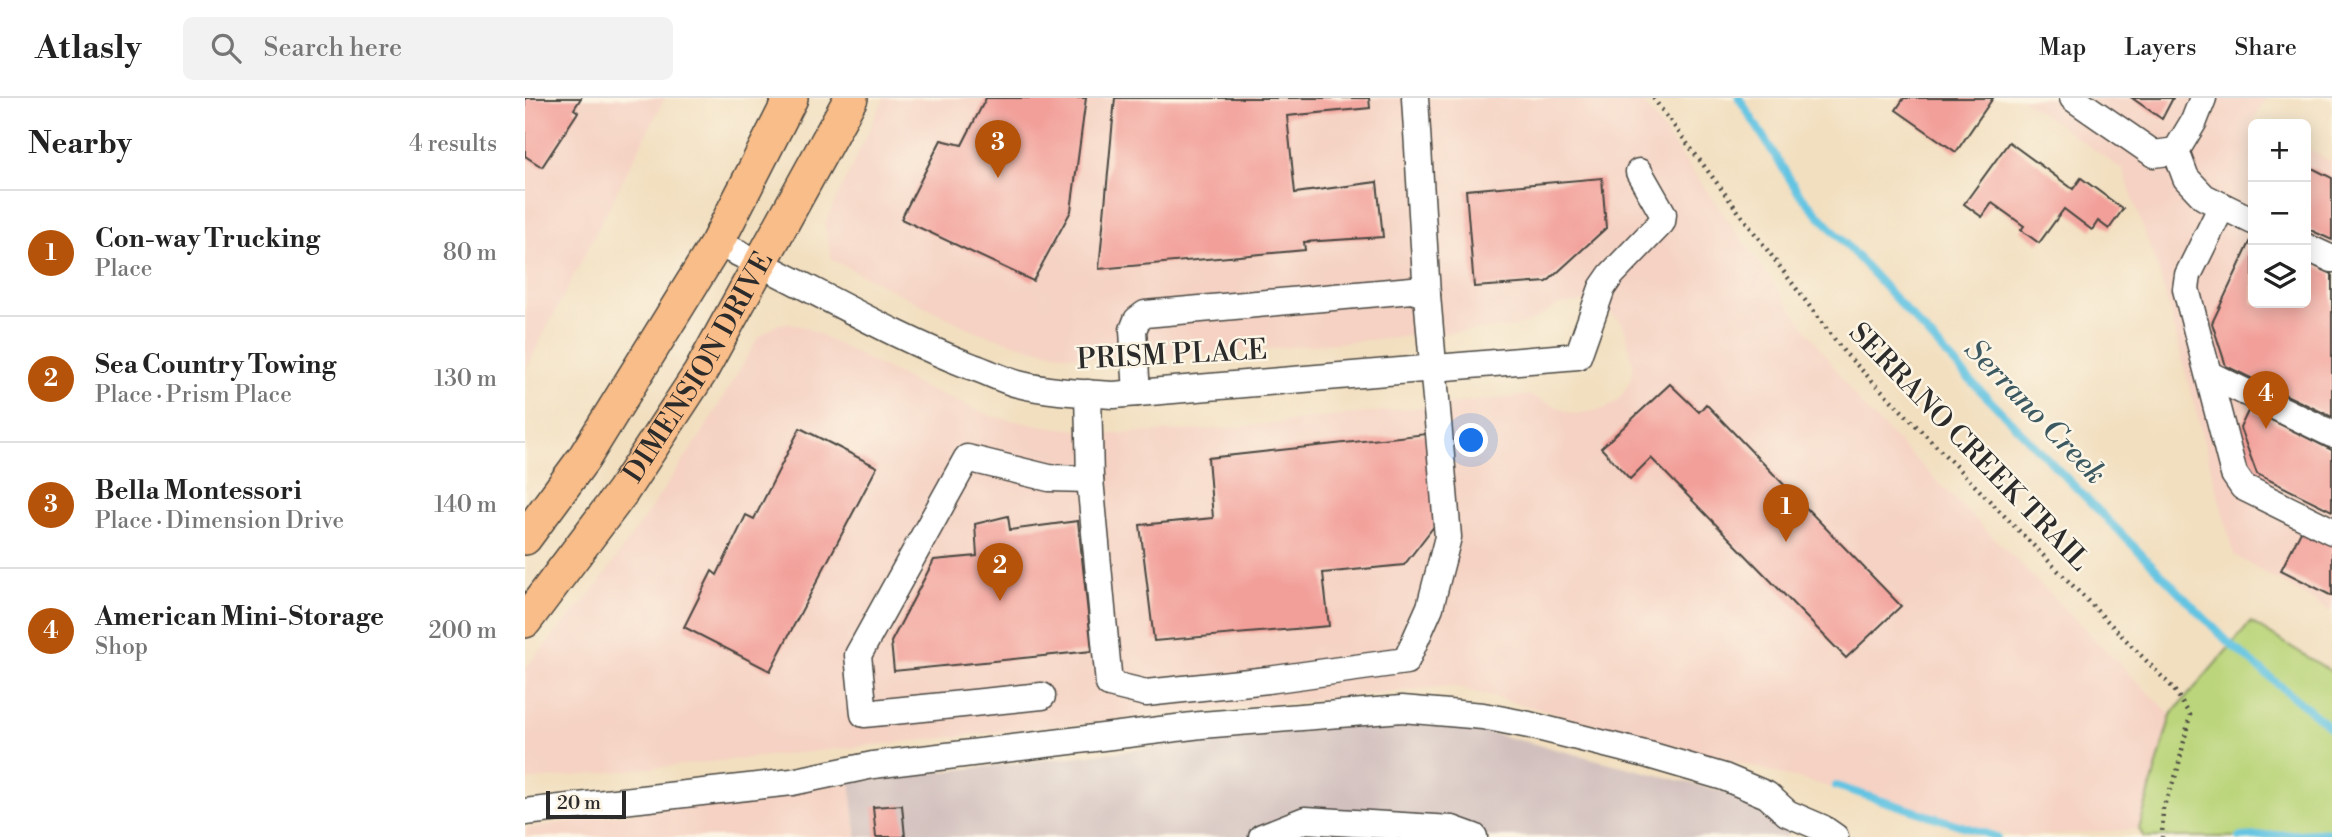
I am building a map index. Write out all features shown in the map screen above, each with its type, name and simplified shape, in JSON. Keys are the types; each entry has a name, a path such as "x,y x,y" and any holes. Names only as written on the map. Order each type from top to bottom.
{"main road":[{"name":"DIMENSION DRIVE","path":"525,538 585,458 717,243 791,98"},
{"name":"DIMENSION DRIVE","path":"525,621 622,492 700,373 851,98"}],"street":[{"path":"1088,393 1090,479 1109,684 1146,693 1406,661 1430,607 1448,537 1432,368 1415,98"},
{"path":"2073,98 2154,154 2176,151"},
{"path":"2176,151 2194,121 2203,98"},
{"path":"2176,151 2186,178 2204,197 2248,219"},
{"name":"PRISM PLACE","path":"717,243 935,352 1018,384 1114,395 1578,356 1602,288 1662,222 1663,214 1639,172"},
{"path":"2222,206 2186,281 2186,289 2238,482 2242,487 2332,531"},
{"path":"2311,250 2332,260"},
{"path":"1137,393 1133,330 1136,320 1145,314 1412,290 1427,295"},
{"path":"2210,376 2332,434"},
{"path":"1042,696 864,714 858,655 967,457 1049,478 1090,479"},
{"path":"525,812 792,782 873,765 1201,724 1402,709 1483,716 1661,758 1724,777 1767,795 1787,813 1822,828 1835,837"},
{"path":"1262,837 1305,820 1452,830 1474,837"}],"path":[{"name":"SERRANO CREEK TRAIL","path":"1653,98 1844,352 2173,688 2190,715 2177,772 2163,808 2162,837"}],"shaded area":[{"path":"525,98 665,98 525,371"},
{"path":"884,98 1640,98 1862,406 2171,715 2139,829 2016,837 1451,686 525,781 525,668 597,586 701,435 758,338 778,324 788,323 804,327 922,387 992,416 1030,424 1110,434 1218,429 1529,395 1574,414 1605,409 1619,399 1630,382 1634,367 1623,324 1606,309 1584,302 1559,305 1530,322 1515,327 1167,358 1084,358 1031,348 974,331 832,260 824,225"},
{"path":"2020,98 2266,98 2255,119 2248,119 2248,308 2311,308 2311,151 2332,162 2332,612 2234,555 2161,279 2123,170"},
{"path":"1435,719 1781,806 1788,837 857,837 850,782 1300,731"},
{"path":"850,782 857,837 525,837 525,828"}],"green space":[{"path":"2251,622 2332,672 2332,837 2144,837 2139,829 2171,715"}],"building":[{"path":"525,98 581,98 574,109 578,112 542,167 525,156"},
{"path":"986,98 1086,98 1071,211 1033,281 901,219 941,140 962,145"},
{"path":"1115,98 1369,98 1370,108 1287,116 1295,193 1377,182 1383,237 1304,242 1305,250 1099,269"},
{"path":"1904,98 1993,98 1956,152 1896,110"},
{"path":"2132,98 2173,98 2162,119"},
{"path":"2009,142 2073,189 2081,178 2123,209 2109,229 2098,221 2092,230 2064,209 2039,243 2021,230 2024,226 1992,203 1982,217 1964,204"},
{"path":"2311,168 2332,178 2332,240 2311,230"},
{"path":"1602,178 1606,228 1547,282 1474,287 1466,190"},
{"path":"2248,247 2248,308 2311,308 2311,264 2332,274 2332,417 2226,366 2212,323"},
{"path":"1670,384 1699,412 1706,404 1901,606 1846,658 1651,458 1630,479 1601,448"},
{"path":"2249,409 2332,450 2332,511 2257,474 2240,428"},
{"path":"800,428 877,467 770,671 684,627 712,571 717,575 746,515 754,519"},
{"path":"1426,434 1435,525 1404,565 1323,573 1329,626 1154,641 1140,525 1213,518 1208,458"},
{"path":"1008,516 1010,530 1078,521 1092,651 894,671 891,642 934,560 977,556 975,524"},
{"path":"2302,529 2332,544 2332,596 2281,570"},
{"path":"902,805 905,837 876,837 873,807"}],"waterway":[{"name":"Serrano Creek","path":"1739,98 1798,192 1968,378 2229,643 2332,729"},
{"name":"Serrano Creek","path":"1836,786 1997,837"},
{"name":"Serrano Creek","path":"2240,837 2332,832"}],"place":[{"name":"Bella Montessori","path":"998,178"},
{"name":"American Mini-Storage","path":"2266,429"},
{"name":"Con-way Trucking","path":"1786,542"},
{"name":"Sea Country Towing","path":"1000,601"}]}
